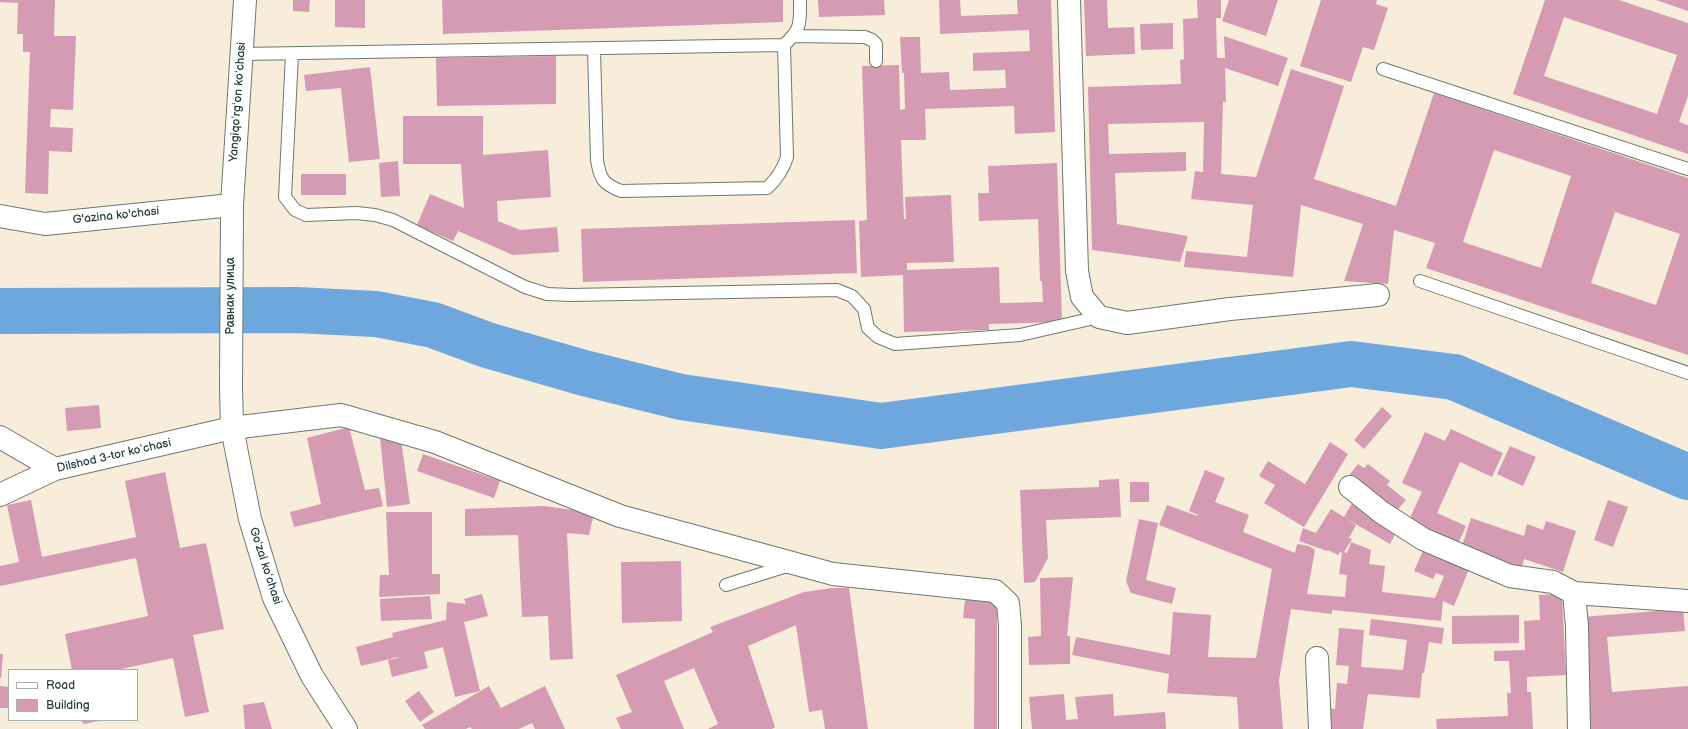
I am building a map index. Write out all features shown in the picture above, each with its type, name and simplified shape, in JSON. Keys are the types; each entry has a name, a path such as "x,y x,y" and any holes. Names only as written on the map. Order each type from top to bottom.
{"street":[{"name":"Yangiqoʻrgʻon koʻchasi","path":"232,205 245,0"},
{"path":"1069,0 1077,271 1082,297 1099,317 1127,323 1230,308 1378,295"},
{"name":"G'azina ko'chasi","path":"0,216 45,224 232,205"},
{"name":"Равнак улица","path":"231,387 232,205"},
{"name":"Goʻzal koʻchasi","path":"231,387 232,428 250,519 274,598 312,676 346,729"},
{"name":"Dilshod 3-tor koʻchasi","path":"0,495 55,469 232,428 341,415 435,442 620,516 833,574 995,592 1008,603 1010,625 1010,729"},
{"path":"0,437 55,469"},
{"path":"1350,487 1381,512 1423,540 1510,576 1553,582 1574,593 1688,601"},
{"path":"1574,593 1577,626 1579,729"},
{"path":"1317,658 1320,729"}],"lane":[{"path":"242,54 784,46 794,36 800,20 800,0"},
{"path":"794,36 865,37 876,44 876,61"},
{"path":"594,48 597,160 599,175 607,185 621,191 629,191 767,188 784,168 787,157 784,46"},
{"path":"292,54 285,197 295,210 306,215 375,215 393,220 525,287 547,294 571,295 837,290 852,296 864,310 868,328 878,337 895,344 1020,335 1099,317"},
{"path":"1383,70 1688,169"},
{"path":"1420,282 1688,373"},
{"path":"726,585 795,563"}],"building":[{"path":"0,0 55,0 54,36 76,36 73,110 51,109 50,127 73,128 72,152 49,151 48,194 25,193 30,52 23,52 23,34 17,34 18,3 0,2"},
{"path":"293,0 310,0 309,12 293,11"},
{"path":"335,0 365,0 365,28 335,27"},
{"path":"442,0 783,0 783,22 443,34"},
{"path":"818,0 884,0 885,15 819,17"},
{"path":"939,0 960,0 961,16 1018,14 1017,0 1051,0 1055,132 1015,134 1014,106 925,109 926,140 901,140 904,219 906,219 905,197 951,195 954,262 907,263 907,270 999,267 1000,303 1043,302 1042,281 1040,281 1038,219 979,221 978,193 989,193 988,166 1057,163 1062,322 989,324 989,330 904,332 903,275 861,277 859,221 867,220 862,66 899,65 900,110 905,109 904,73 902,73 900,37 920,37 921,73 949,72 950,90 1006,88 1005,70 973,71 973,53 1030,51 1029,30 940,34"},
{"path":"1084,0 1107,0 1108,28 1134,27 1135,54 1086,56"},
{"path":"1197,0 1221,0 1221,18 1216,18 1217,58 1225,58 1224,36 1288,58 1278,86 1225,68 1226,102 1223,102 1221,174 1256,177 1291,69 1344,86 1314,179 1396,206 1434,93 1688,178 1688,355 1426,268 1435,243 1394,230 1388,284 1344,281 1363,224 1301,205 1293,277 1184,267 1186,251 1247,257 1253,205 1191,199 1195,171 1203,172 1204,122 1108,124 1109,154 1186,152 1186,171 1115,173 1117,224 1188,236 1180,262 1092,250 1088,87 1181,84 1180,60 1184,59 1183,19 1198,18","holes":["1494,150 1571,176 1541,268 1463,242","1615,212 1680,234 1656,305 1591,283"]},
{"path":"1229,0 1278,0 1266,36 1222,21"},
{"path":"1321,0 1377,0 1376,4 1388,8 1374,50 1363,47 1351,82 1300,66"},
{"path":"1545,0 1619,0 1688,23 1688,96 1679,122 1688,125 1688,154 1513,94","holes":["1564,17 1677,55 1657,114 1544,76"]},
{"path":"1656,0 1688,0 1688,11"},
{"path":"1173,23 1173,49 1141,50 1140,24"},
{"path":"556,56 556,104 437,106 436,58"},
{"path":"370,67 380,159 349,162 341,88 306,91 304,75"},
{"path":"403,116 483,116 483,155 548,150 551,197 497,201 498,221 520,230 557,227 559,252 513,255 458,231 453,241 417,225 430,194 464,208 461,164 403,164"},
{"path":"398,161 400,196 381,197 379,163"},
{"path":"301,174 346,174 346,195 301,195"},
{"path":"855,220 857,273 583,282 581,229"},
{"path":"99,405 101,428 67,431 65,408"},
{"path":"1382,407 1392,416 1364,449 1354,440"},
{"path":"349,427 365,490 379,488 383,506 294,527 290,512 321,504 307,438"},
{"path":"1451,429 1503,453 1492,477 1460,462 1437,513 1466,526 1457,546 1407,524 1422,492 1402,483 1425,432 1445,441"},
{"path":"380,437 401,440 410,504 387,507"},
{"path":"1330,442 1348,454 1304,527 1264,503 1275,485 1259,476 1268,461 1305,484"},
{"path":"1510,446 1536,457 1523,486 1497,474"},
{"path":"423,454 500,481 494,498 417,471"},
{"path":"1358,464 1364,468 1368,464 1390,481 1387,485 1406,500 1393,515 1347,478"},
{"path":"1205,470 1225,478 1215,502 1249,515 1243,532 1295,553 1297,544 1309,546 1315,550 1307,594 1345,597 1347,575 1339,574 1342,553 1340,552 1338,555 1328,550 1327,551 1299,541 1303,528 1316,533 1331,509 1344,517 1354,500 1399,527 1390,544 1347,519 1356,525 1349,538 1352,539 1344,552 1347,553 1351,542 1371,550 1369,564 1385,566 1382,592 1435,598 1444,576 1436,573 1433,579 1414,571 1426,544 1471,564 1454,606 1443,601 1441,621 1332,610 1332,614 1291,609 1279,680 1283,729 1239,729 1237,697 1167,693 1169,674 1072,655 1076,637 1170,655 1173,612 1211,615 1208,657 1256,658 1272,569 1159,525 1167,505 1197,516 1198,515 1189,511"},
{"path":"165,472 180,548 206,543 224,629 193,635 209,712 185,717 173,658 121,669 72,669 65,634 148,616 136,558 0,586 0,566 19,562 7,505 31,500 42,557 136,537 125,481"},
{"path":"1119,479 1121,517 1046,520 1048,558 1035,582 1024,583 1020,490 1099,487 1099,480"},
{"path":"1130,482 1149,482 1149,502 1130,502"},
{"path":"1608,500 1628,507 1613,547 1594,540"},
{"path":"544,506 594,513 589,535 567,533 573,659 550,660 548,616 522,617 518,535 465,536 465,509"},
{"path":"386,512 432,512 432,574 440,574 440,594 379,597 380,575 389,575"},
{"path":"1471,518 1524,536 1527,524 1543,530 1546,521 1576,531 1563,572 1524,559 1521,570 1461,549"},
{"path":"1139,519 1158,523 1146,580 1176,588 1172,604 1131,593 1126,581"},
{"path":"681,561 682,621 622,623 621,562"},
{"path":"1073,577 1067,636 1070,636 1070,664 1029,665 1028,637 1041,636 1040,578"},
{"path":"832,588 849,588 868,729 825,729 822,710 809,712 796,625 748,646 775,727 772,729 708,729 718,724 694,668 664,681 684,729 621,729 616,718 632,712 616,675 713,632 710,627 804,592"},
{"path":"966,591 997,601 997,729 974,729 975,619 963,618"},
{"path":"482,594 488,616 464,622 480,691 455,697 443,647 424,652 428,668 392,677 388,660 398,657 361,666 356,647 393,637 392,633 446,620 447,602 466,604 464,599"},
{"path":"1562,594 1566,675 1527,677 1527,692 1531,692 1533,729 1437,729 1436,719 1508,716 1507,693 1511,693 1509,661 1494,661 1494,651 1525,650 1524,621 1540,620 1539,595"},
{"path":"430,596 432,619 381,621 380,599"},
{"path":"1683,609 1685,631 1607,637 1612,692 1688,686 1688,729 1590,729 1582,617"},
{"path":"1519,615 1519,643 1452,644 1452,616"},
{"path":"1371,619 1444,628 1442,644 1429,642 1424,673 1422,673 1420,698 1368,694 1363,729 1327,729 1329,708 1335,709 1337,683 1347,684 1349,666 1336,665 1339,628 1364,630 1361,667 1403,670 1407,640 1369,635"},
{"path":"0,654 3,654 1,678 0,678"},
{"path":"0,686 8,687 8,708 0,708"},
{"path":"489,686 501,708 545,686 565,729 535,729 532,723 519,729 472,729 470,727 466,729 425,729 422,725"},
{"path":"419,691 434,712 420,722 405,701"},
{"path":"1064,694 1066,720 1078,719 1075,697 1113,694 1114,716 1165,712 1166,729 1032,729 1029,697"},
{"path":"264,702 272,729 245,729 243,705"},
{"path":"82,721 99,721 83,724"}],"waterway":[{"path":"0,311 296,310 376,314 433,325 487,345 584,373 681,397 881,426 1351,364 1454,377 1688,477"}]}
